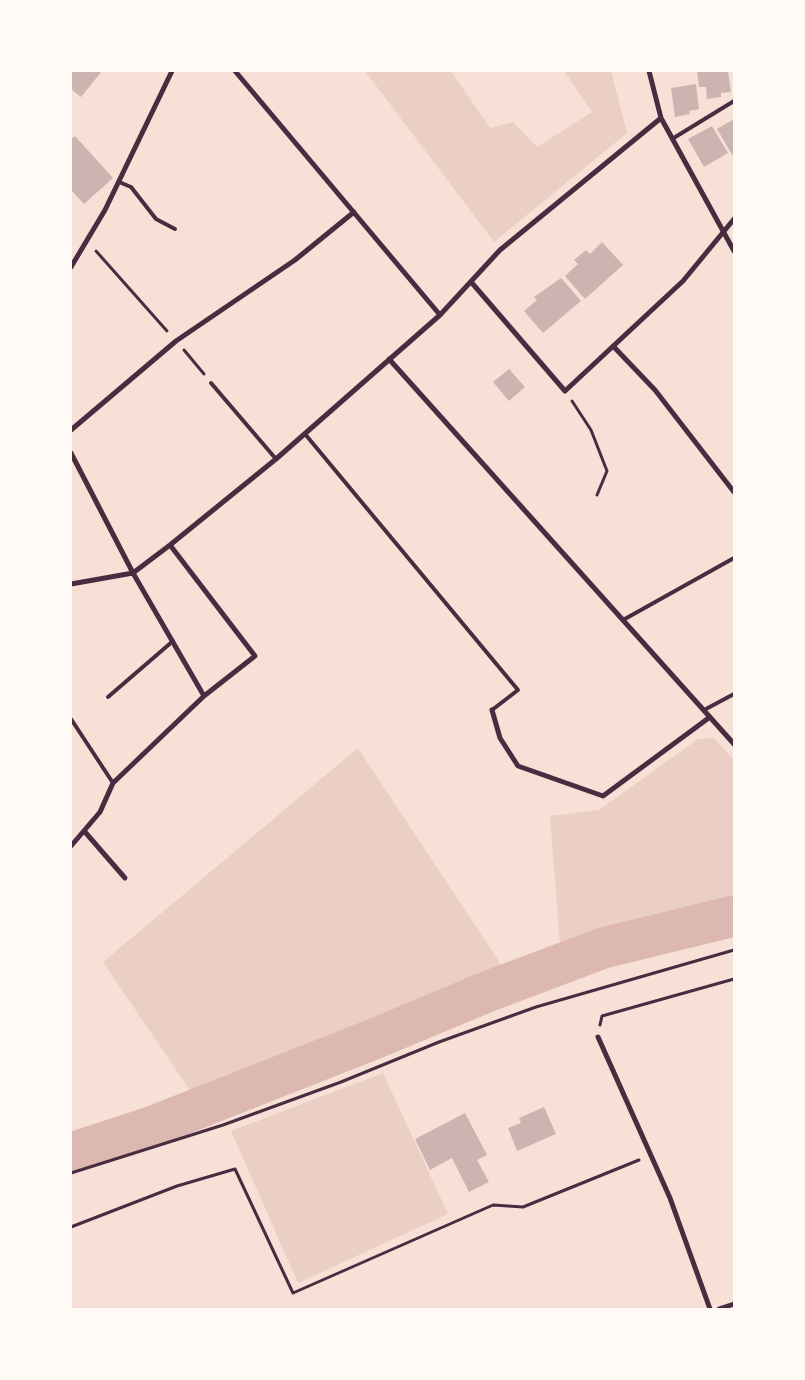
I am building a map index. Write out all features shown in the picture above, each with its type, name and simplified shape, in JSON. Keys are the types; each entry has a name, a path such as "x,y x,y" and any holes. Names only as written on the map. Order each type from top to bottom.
{"street":[{"path":"71,267 87,242 119,182 172,71"},
{"path":"235,71 440,315"},
{"path":"649,71 661,118 722,234 734,252"},
{"path":"71,584 133,573 170,545 276,459 440,315 472,283 500,250 661,118"},
{"path":"71,430 176,341 295,260 354,212"},
{"path":"472,283 565,390 682,281 734,219"},
{"path":"613,346 655,390 734,492"},
{"path":"389,359 734,744"},
{"path":"71,453 133,573 174,640 204,696"},
{"path":"71,846 85,832 100,812 113,783 204,696 255,656 170,545"},
{"path":"492,710 500,738 518,766 603,796 710,718"},
{"path":"85,832 125,878"},
{"path":"598,1037 670,1198 710,1309"},
{"path":"720,1309 734,1304"}],"lane":[{"path":"672,139 734,101"},
{"path":"119,182 131,187 156,219 175,229"},
{"path":"211,383 276,459"},
{"path":"305,434 518,690 492,710"},
{"path":"622,620 734,558"},
{"path":"108,697 174,640"},
{"path":"704,710 734,694"},
{"path":"71,719 113,783"}],"path":[{"path":"87,242 211,383"},
{"path":"565,390 591,430 607,471 598,495"},
{"path":"71,1173 222,1125 341,1082 439,1042 536,1007 734,950"},
{"path":"598,1037 602,1016 734,978"},
{"path":"71,1227 177,1186 235,1169 293,1292 493,1205 523,1208 651,1155"}],"shaded area":[{"path":"365,71 451,71 490,128 513,122 537,147 592,112 564,71 611,71 627,133 494,242"},
{"path":"714,738 734,760 734,907 587,945 343,1044 195,1098 103,962 358,748 504,969 560,945 550,816 599,810 698,739"},
{"path":"383,1073 448,1214 298,1283 231,1131"}],"building":[{"path":"71,71 102,71 81,97 71,89"},
{"path":"697,71 728,71 731,92 721,93 721,97 707,99 706,87 699,87"},
{"path":"696,84 699,109 689,111 690,114 675,117 671,88"},
{"path":"734,119 734,158 717,129"},
{"path":"712,126 728,153 704,167 688,139"},
{"path":"75,136 113,178 84,204 71,190 71,139"},
{"path":"602,242 623,265 585,299 565,276 578,264 574,260 586,250 590,254"},
{"path":"561,278 581,301 543,333 524,311 537,300 534,297"},
{"path":"509,369 525,387 509,401 493,382"},
{"path":"544,1107 556,1134 517,1151 508,1128 521,1123 519,1118"},
{"path":"465,1113 487,1155 477,1160 489,1182 469,1192 452,1158 430,1170 415,1139"}],"waterway":[{"path":"71,1153 148,1128 374,1039 489,991 603,948 734,916"}]}
